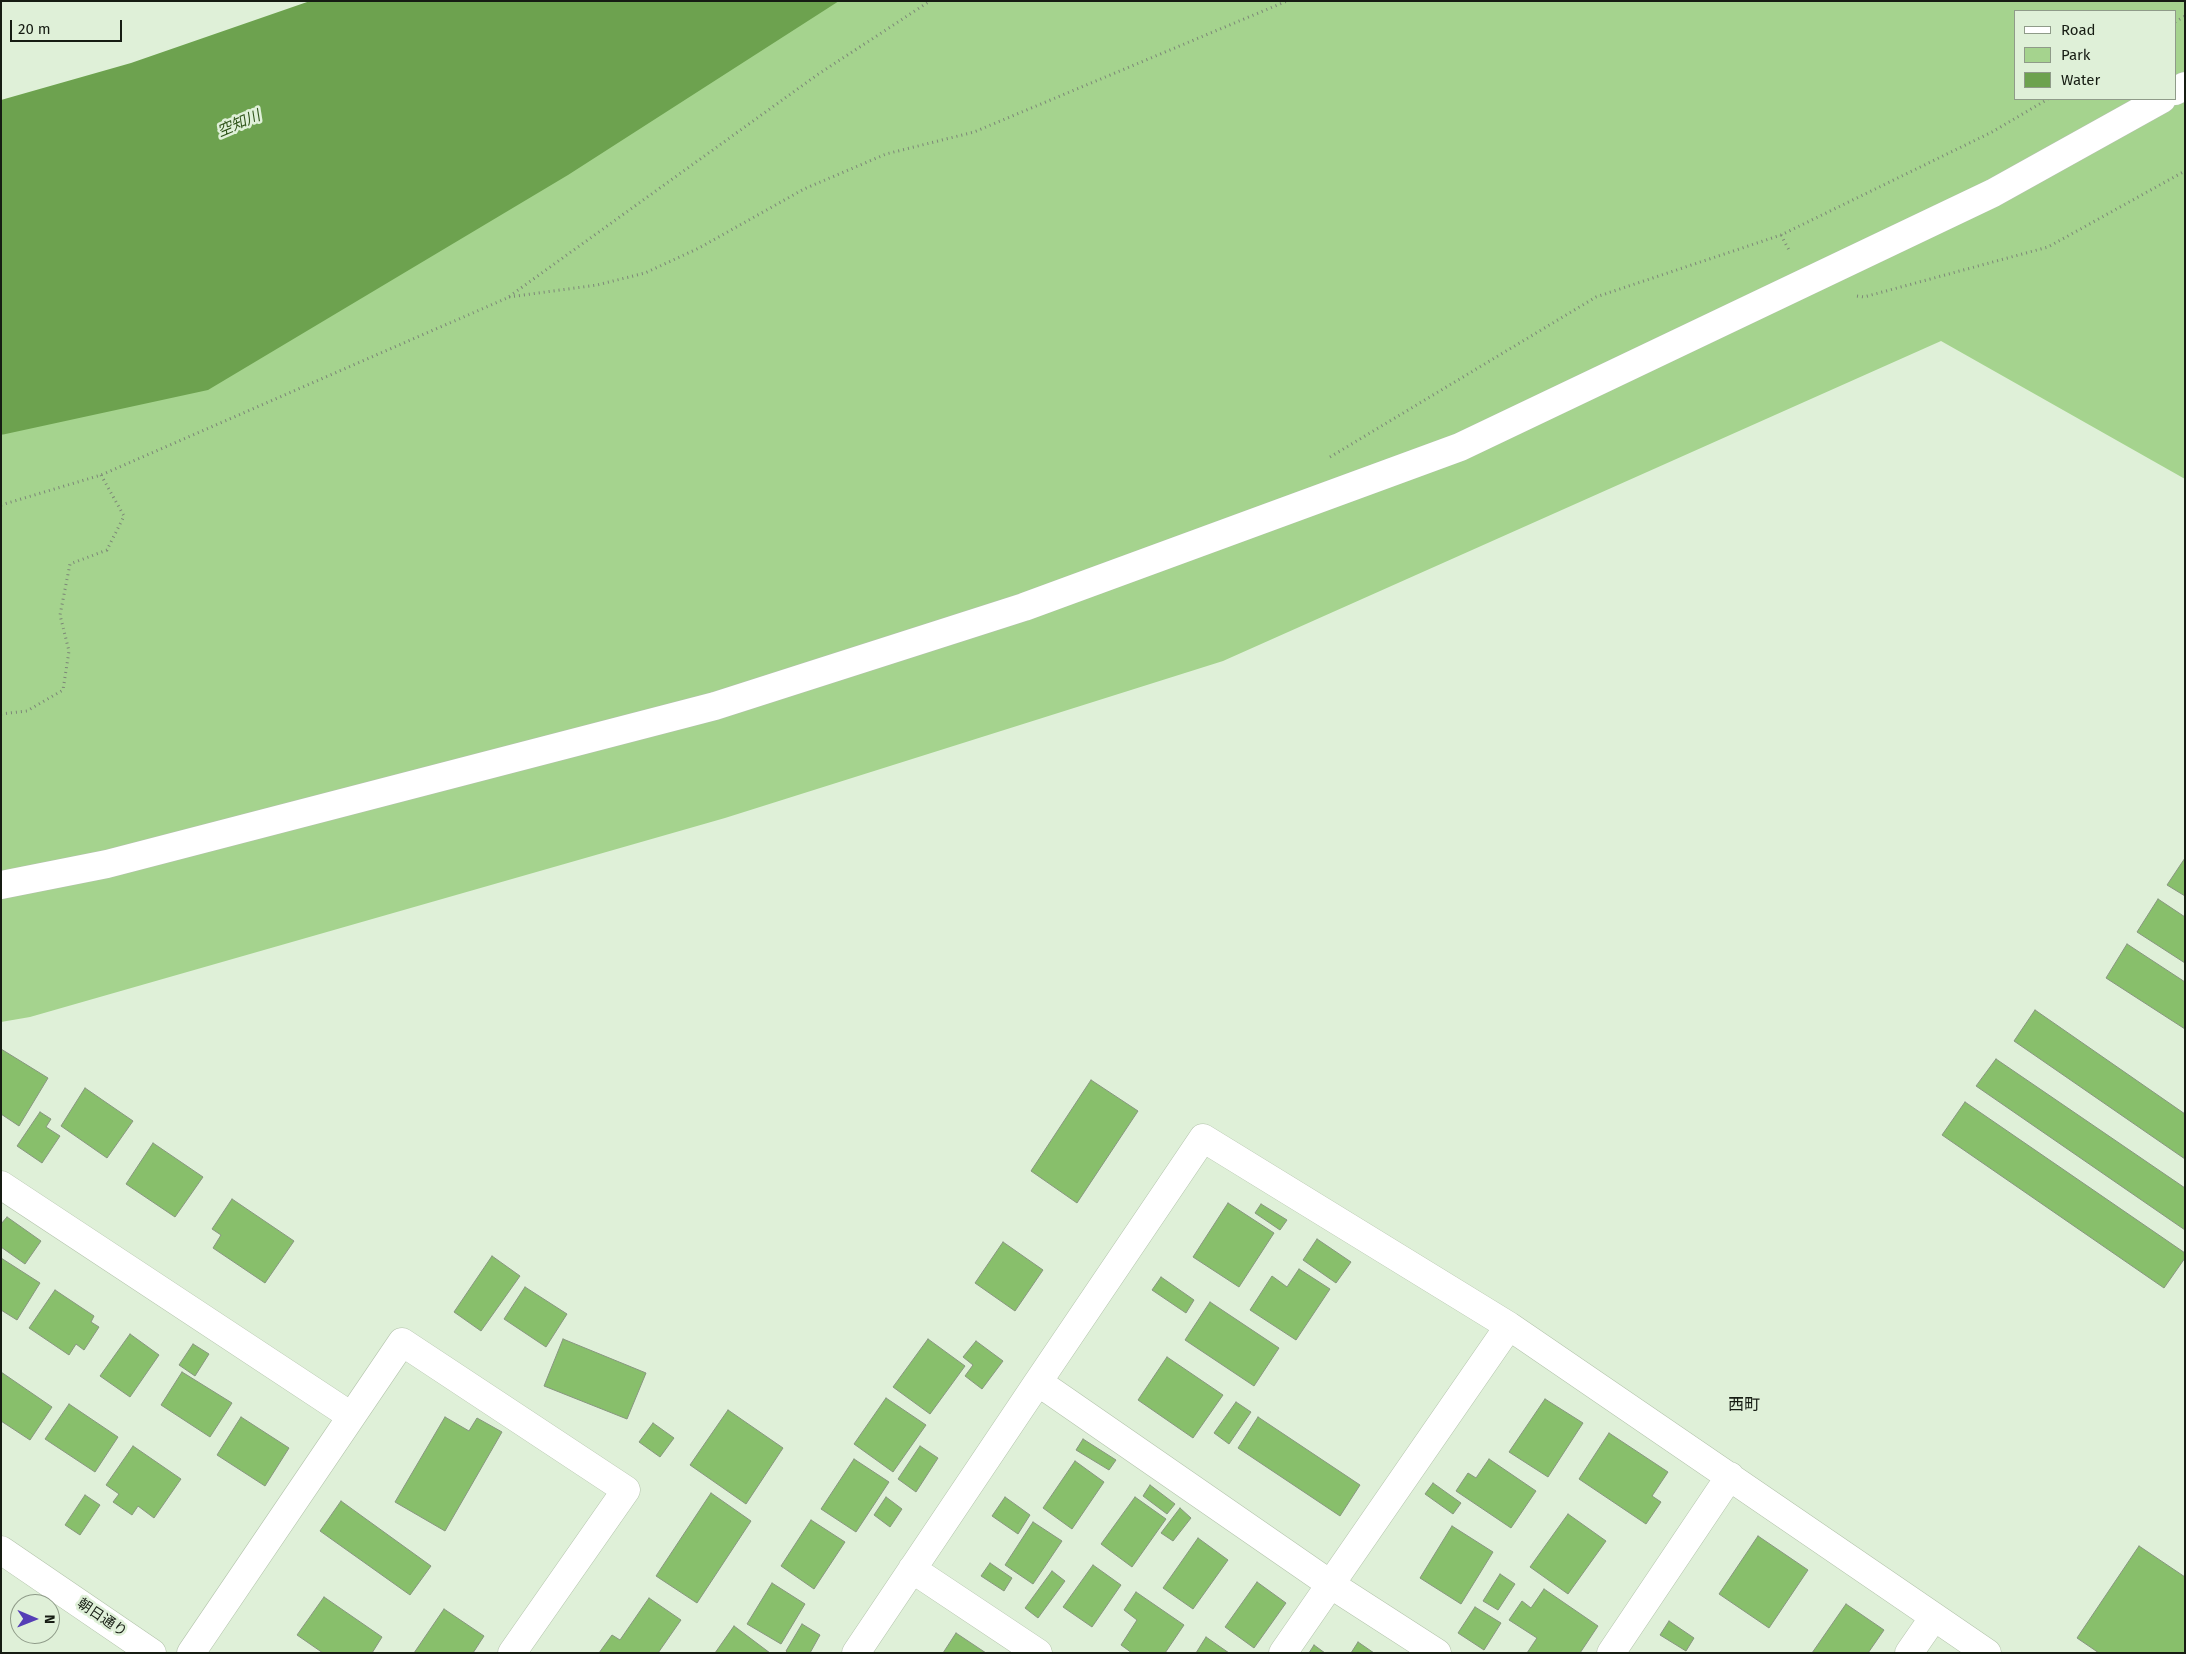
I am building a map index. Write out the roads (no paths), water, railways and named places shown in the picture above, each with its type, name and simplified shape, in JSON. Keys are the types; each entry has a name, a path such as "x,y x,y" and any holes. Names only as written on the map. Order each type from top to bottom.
{"street":[{"path":"1,886 107,864 715,706 1024,607 1460,447 1993,194 2160,100"},
{"path":"856,1653 1204,1138 1509,1326 1987,1653"},
{"path":"1,1185 351,1416"},
{"path":"1283,1653 1509,1326"},
{"path":"190,1653 402,1342 626,1490 512,1653"},
{"path":"1038,1382 1330,1584 1437,1653"},
{"path":"1611,1653 1730,1476"},
{"name":"朝日通り","path":"1,1550 152,1653"},
{"path":"912,1569 1038,1653"},
{"path":"1910,1653 1934,1617"}],"water":[{"name":"空知川","path":"310,1 839,1 568,175 208,390 1,435 1,100 131,63"}],"district":[{"name":"西町","path":"1744,1406"}]}
